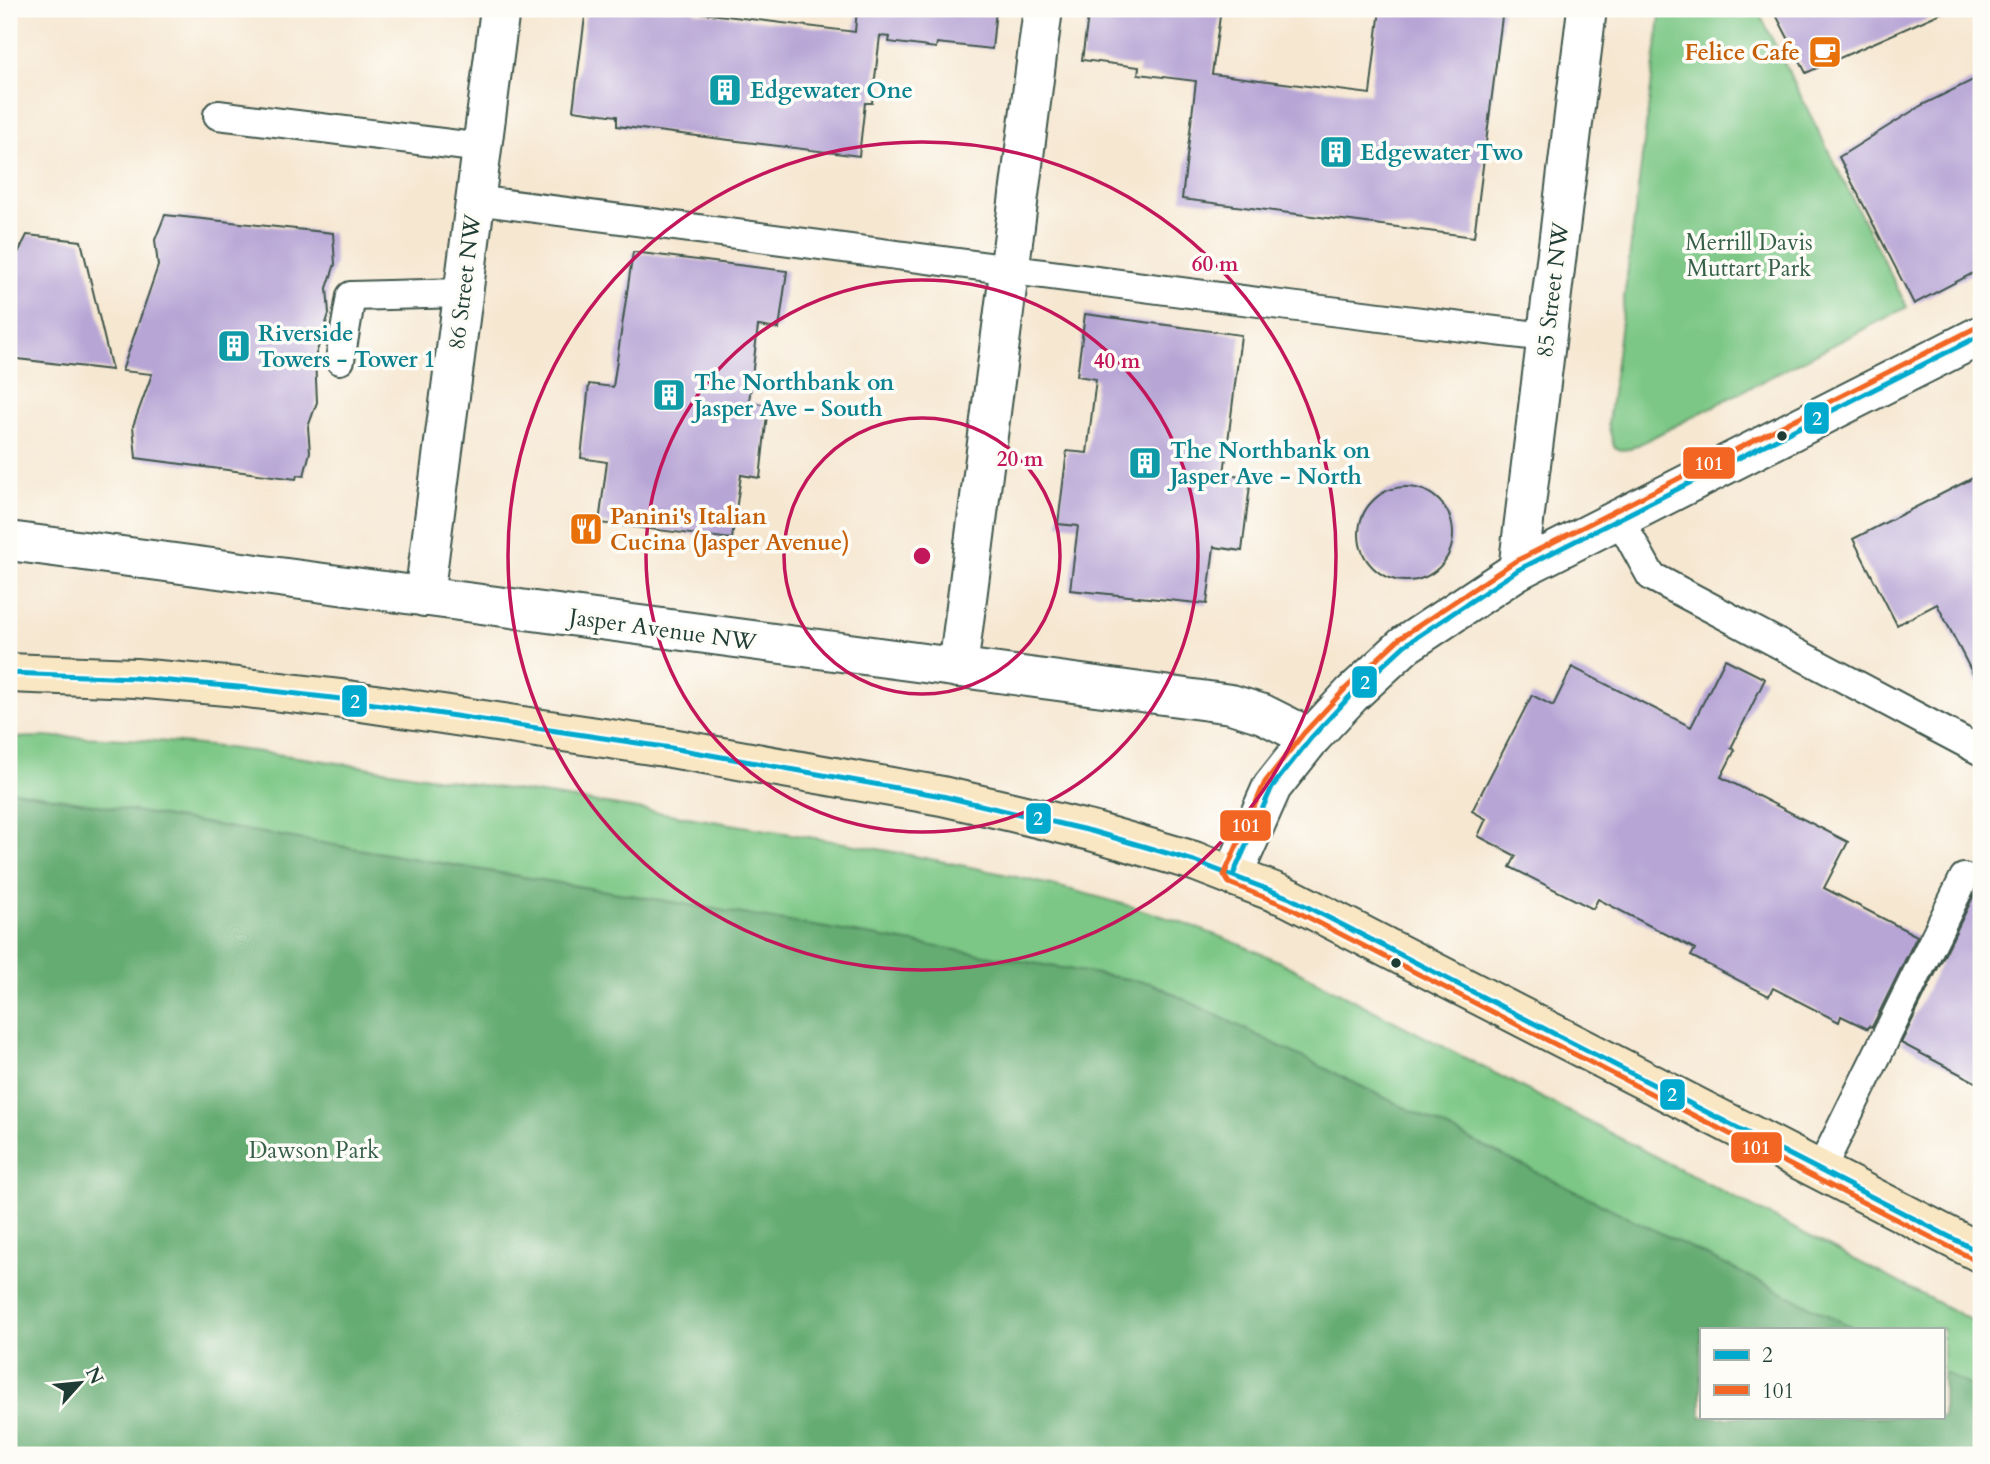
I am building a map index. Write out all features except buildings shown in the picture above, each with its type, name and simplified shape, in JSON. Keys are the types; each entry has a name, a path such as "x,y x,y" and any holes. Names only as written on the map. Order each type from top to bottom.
{"main road":[{"path":"9,673 135,678 238,687 341,699 671,748 942,796 1156,849 1290,898 1820,1171 1980,1250"}],"street":[{"name":"86 Street NW","path":"424,597 500,9"},
{"path":"958,668 1043,9"},
{"name":"85 Street NW","path":"1518,570 1587,9"},
{"path":"1233,875 1272,787 1311,738 1352,694 1405,645 1518,570 1981,335"},
{"name":"Jasper Avenue NW","path":"9,541 1231,704 1311,738"}],"lane":[{"path":"218,115 482,148"},
{"path":"475,200 1546,337"},
{"path":"340,360 351,296 463,293"},
{"path":"1619,519 1651,576 1981,751"},
{"path":"1820,1171 1964,878"}],"green space":[{"name":"Merrill Davis Muttart Park","path":"1661,9 1757,9 1907,307 1630,449 1621,450 1614,447 1608,424"},
{"path":"9,738 133,739 256,751 867,847 973,867 1077,891 1180,922 1280,962 1981,1325 1981,1455 1944,1418 1944,1328 1700,1329 9,910"},
{"name":"Dawson Park","path":"9,790 1151,983 1854,1328 1700,1328 1700,1418 1944,1418 1944,1372 1981,1391 1981,1455 9,1455"}],"transit line":[{"name":"101","path":"1977,327 1514,562 1400,638 1346,688 1304,733 1265,782 1224,875 1229,883 1286,906 1977,1261"},
{"name":"2","path":"1233,875 1272,787 1311,738 1352,694 1405,645 1518,570 1981,335"},
{"name":"2","path":"9,673 135,678 238,687 341,699 671,748 942,796 1091,831 1194,861 1290,898 1981,1253"}],"place":[{"name":"Felice Cafe","path":"1825,52"},
{"name":"Edgewater One","path":"725,90"},
{"name":"Edgewater Two","path":"1336,152"},
{"name":"Riverside Towers - Tower 1","path":"234,346"},
{"name":"The Northbank on Jasper Ave - South","path":"669,395"},
{"name":"The Northbank on Jasper Ave - North","path":"1145,463"},
{"name":"Panini's Italian Cucina (Jasper Avenue)","path":"586,529"}]}
